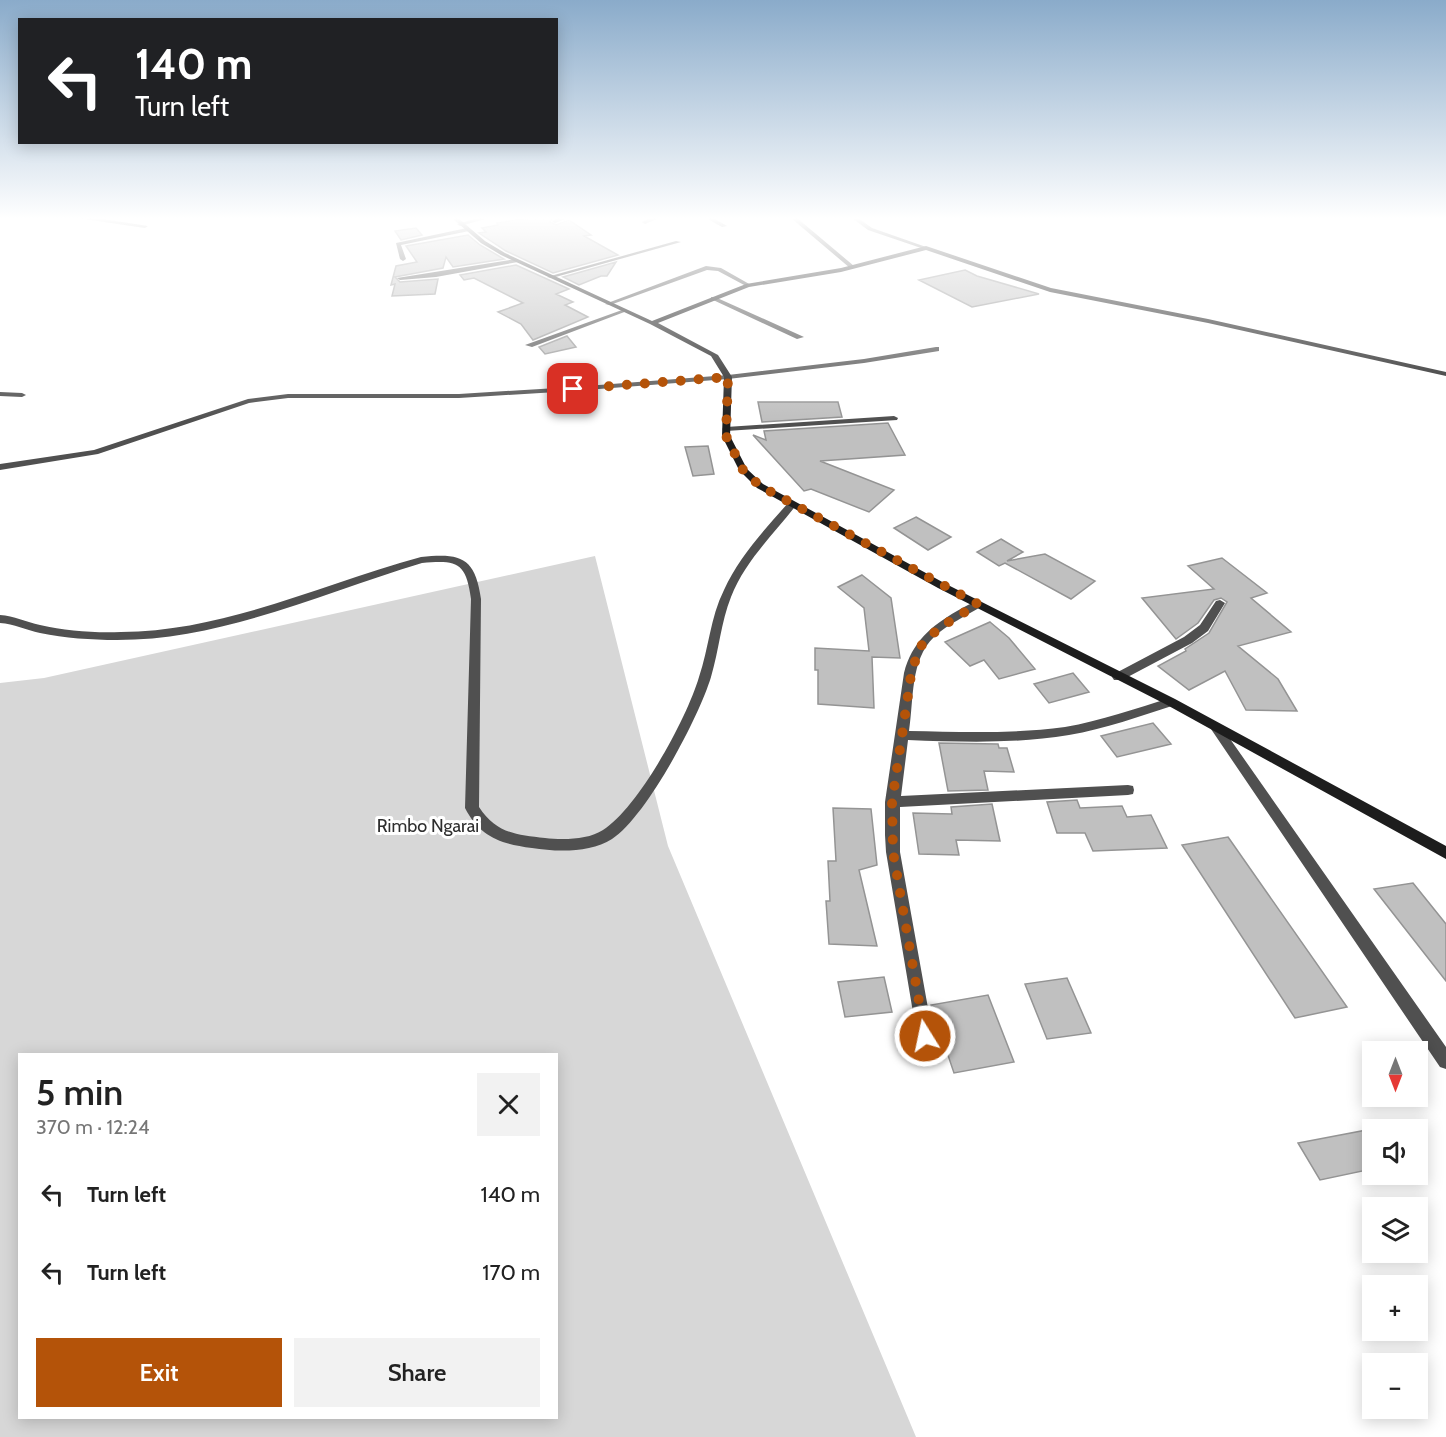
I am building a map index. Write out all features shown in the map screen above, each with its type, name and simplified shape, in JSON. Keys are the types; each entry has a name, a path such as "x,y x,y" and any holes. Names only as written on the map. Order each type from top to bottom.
{"street":[{"path":"567,285 652,323 714,355 728,377 726,429 732,451 743,470 760,486 978,604 1171,702 1446,853"},
{"path":"608,304 660,285"},
{"path":"652,323 748,285"},
{"path":"1035,285 1446,374"},
{"path":"713,298 800,337"},
{"path":"529,345 624,311"},
{"path":"0,467 95,453 248,401 288,396 459,396 728,377 820,367 936,349"},
{"path":"0,394 22,395"},
{"path":"726,429 894,418"},
{"path":"0,619 42,630 82,634 129,637 180,633 245,617 421,560 445,557 459,559 467,565 471,573 476,599 472,808 486,828 517,841 562,846 607,835 629,817 653,783 706,676 716,631 730,587 755,548 792,504"},
{"path":"1118,677 1188,640 1203,628 1220,603"},
{"path":"925,1036 893,852 892,802 911,675 919,648 939,628 978,604"},
{"path":"903,735 969,738 1052,733 1105,723 1171,702"},
{"path":"1217,729 1446,1061"},
{"path":"892,802 1128,790"}],"green space":[{"name":"Rimbo Ngarai","path":"595,556 668,846 916,1437 0,1437 0,683 44,678"}],"building":[{"path":"395,285 437,285 435,294 392,296"},
{"path":"488,285 560,285 569,289 556,294 573,302 565,305 588,317 533,340 521,324 498,312 523,303"},
{"path":"929,285 1008,285 1039,294 972,307"},
{"path":"567,336 576,347 545,354 539,347"},
{"path":"758,402 838,402 842,417 762,422"},
{"path":"888,423 905,455 820,461 894,490 869,512 811,489 804,491 753,435 766,440 764,431"},
{"path":"708,446 714,474 693,476 685,447"},
{"path":"916,517 951,537 928,550 894,528"},
{"path":"1001,539 1023,552 1007,561 1045,554 1095,581 1071,599 1005,563 999,566 977,552"},
{"path":"1222,558 1267,593 1251,598 1291,632 1238,646 1278,679 1297,711 1246,710 1225,671 1189,690 1158,666 1186,651 1185,649 1209,633 1227,602 1221,598 1214,600 1198,623 1176,639 1142,598 1214,589 1188,566"},
{"path":"862,575 891,598 900,658 872,657 874,708 818,704 818,670 815,670 815,648 869,651 864,608 838,587"},
{"path":"990,622 1009,638 1035,669 999,679 984,660 970,666 945,642"},
{"path":"1073,673 1089,692 1049,703 1034,684"},
{"path":"1153,723 1171,744 1117,757 1101,736"},
{"path":"939,743 998,744 999,748 1007,748 1014,772 984,771 988,790 948,791"},
{"path":"1077,800 1080,808 1122,806 1127,817 1151,815 1167,848 1093,851 1085,833 1057,833 1047,802"},
{"path":"992,804 1000,841 956,840 959,855 919,854 913,813 952,814 951,807"},
{"path":"833,808 871,809 877,865 859,870 877,946 829,944 826,901 830,901 828,861 836,861"},
{"path":"1228,837 1347,1007 1295,1018 1182,845"},
{"path":"1413,883 1446,924 1446,981 1374,889"},
{"path":"884,977 892,1012 845,1017 838,982"},
{"path":"1067,978 1091,1033 1047,1039 1025,984"},
{"path":"988,995 1014,1062 954,1073 931,1005"},
{"path":"1362,1131 1362,1171 1320,1180 1298,1143"}],"route":[{"path":"573,389 728,377 726,436 743,470 760,486 978,604 929,636 919,648 914,659 892,802 893,852 925,1036"}]}
